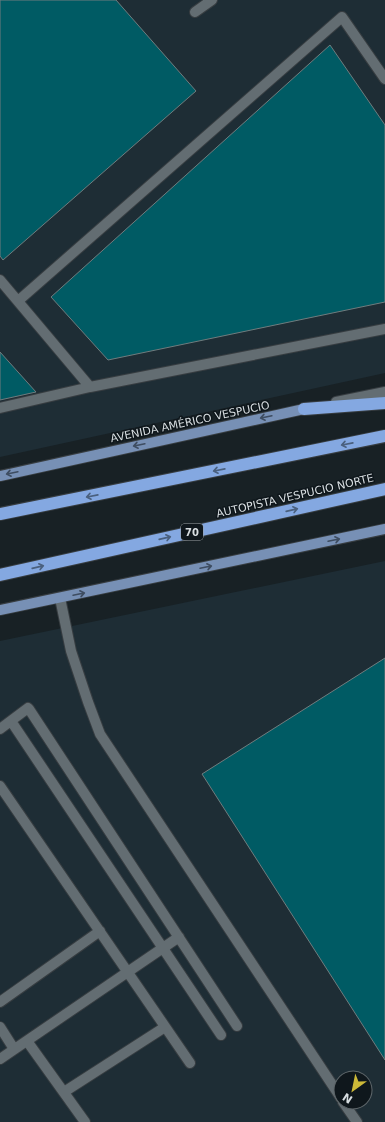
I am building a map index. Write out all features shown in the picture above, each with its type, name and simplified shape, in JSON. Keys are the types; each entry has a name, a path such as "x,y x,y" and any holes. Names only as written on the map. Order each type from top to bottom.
{"highway":[{"path":"304,409 385,403"},
{"path":"0,514 385,436"},
{"name":"AUTOPISTA VESPUCIO NORTE","path":"0,575 385,489"}],"main road":[{"name":"AVENIDA AMÉRICO VESPUCIO","path":"0,476 304,409"},
{"path":"0,610 385,529"}],"street":[{"path":"195,12 212,0"},
{"path":"18,301 342,17 385,80"},
{"path":"0,280 90,387"},
{"path":"0,408 90,387 385,329"},
{"name":"AVENIDA AMÉRICO VESPUCIO","path":"304,409 385,392"},
{"path":"60,598 71,651 100,734 333,1086"},
{"path":"0,729 28,708 29,709 237,1026"},
{"path":"11,721 221,1035"},
{"path":"0,786 190,1063"},
{"path":"0,1002 100,931"},
{"path":"0,1058 179,937"},
{"path":"0,1027 14,1049"},
{"path":"64,1092 165,1027"},
{"path":"27,1041 85,1122"},
{"path":"349,1110 357,1122"}],"shaded area":[{"path":"0,0 385,0 385,373 0,457"},
{"path":"385,561 385,1122 0,1122 0,641"}],"building":[{"path":"0,0 116,0 196,91 3,260 0,256"},
{"path":"330,45 385,125 385,302 108,360 51,297"},
{"path":"0,352 36,392 0,400"},
{"path":"385,658 385,1060 202,774"}]}
